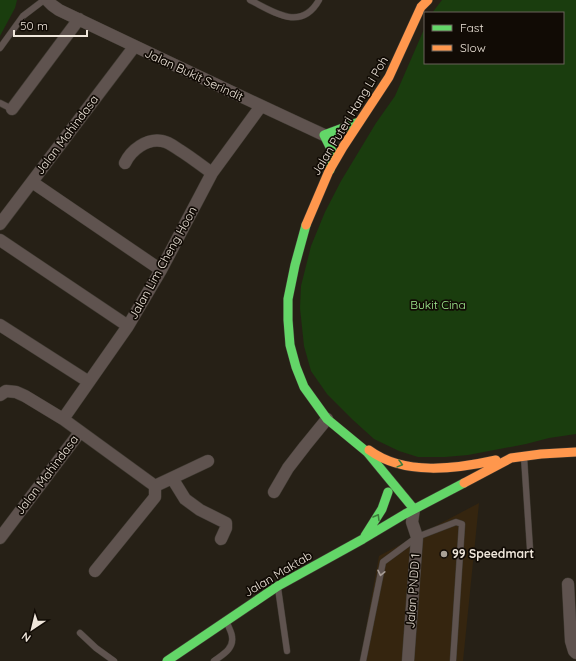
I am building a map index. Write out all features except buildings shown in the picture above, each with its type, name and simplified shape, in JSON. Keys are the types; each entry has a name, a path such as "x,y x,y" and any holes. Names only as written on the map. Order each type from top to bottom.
{"street":[{"name":"Jalan Bukit Serindit","path":"45,0 58,10 324,135 343,147"},
{"name":"Jalan Puteri Hang Li Poh","path":"406,511 367,452 327,419 304,387 296,367 290,345 288,299 305,226 329,171 389,77 423,4 428,0"},
{"path":"12,108 79,19"},
{"name":"Jalan Mahindasa","path":"0,224 134,46"},
{"name":"Jalan Lim Cheng Hoon","path":"63,419 128,326 161,270 212,173 261,106"},
{"path":"329,171 332,151 324,135 359,122"},
{"path":"125,163 132,152 141,146 151,141 162,141 172,145 212,173"},
{"path":"32,182 161,270"},
{"path":"0,240 128,326"},
{"path":"0,325 89,382"},
{"name":"Jalan Mahindasa","path":"0,395 6,391 16,392 25,396 63,419 155,486"},
{"path":"274,492 288,468 327,419"},
{"name":"Jalan Mahindasa","path":"0,538 80,432"},
{"path":"353,441 381,458 413,467 458,467 524,456 576,452"},
{"name":"Jalan Puteri Hang Li Poh","path":"353,441 362,457 384,486 406,511"},
{"path":"406,511 511,458"},
{"path":"95,571 155,497 155,486 208,462"},
{"path":"172,478 185,499 200,510 226,523 226,528 221,539"},
{"path":"363,539 382,509 384,486"},
{"name":"Jalan PNDD 1","path":"406,511 417,537 408,661"},
{"name":"Jalan Maktab","path":"167,661 179,656 226,621 278,586 363,539 406,511"},
{"path":"568,584 570,641 576,653"}],"lane":[{"path":"0,48 23,16 45,0"},
{"path":"250,0 288,18 298,18 306,15 315,8 319,0"},
{"path":"0,103 12,108"},
{"path":"524,456 530,549"},
{"path":"363,661 384,562 417,537 456,522 462,524 453,661"},
{"path":"278,586 287,651"},
{"path":"214,661 230,648 232,644 232,637 226,621"},
{"path":"80,633 96,648 114,661"}],"shaded area":[{"path":"479,503 463,661 360,661 379,556"}],"green space":[{"path":"0,0 17,0 15,8 0,36"},
{"name":"Bukit Cina","path":"442,0 576,0 576,434 549,438 468,455 418,457 399,451 374,439 327,394 311,371 304,346 300,308 301,286 311,246 325,212 341,181 376,123 395,96 424,29 424,64 564,64 564,12 433,12"}],"traffic: fast":[{"path":"330,170 332,151 324,135 359,122"},
{"path":"306,225 295,265 288,299 290,345 296,367 304,387 327,419 367,452 414,509"},
{"path":"167,661 278,586 405,514 464,483"},
{"path":"365,536 382,509 388,492"}],"traffic: slow":[{"path":"306,225 329,171 389,77 421,7 428,0"},
{"path":"369,450 398,464 414,467 447,468 496,460"},
{"path":"464,483 511,458 541,454 576,452"}],"place":[{"name":"99 Speedmart","path":"444,554"}]}
